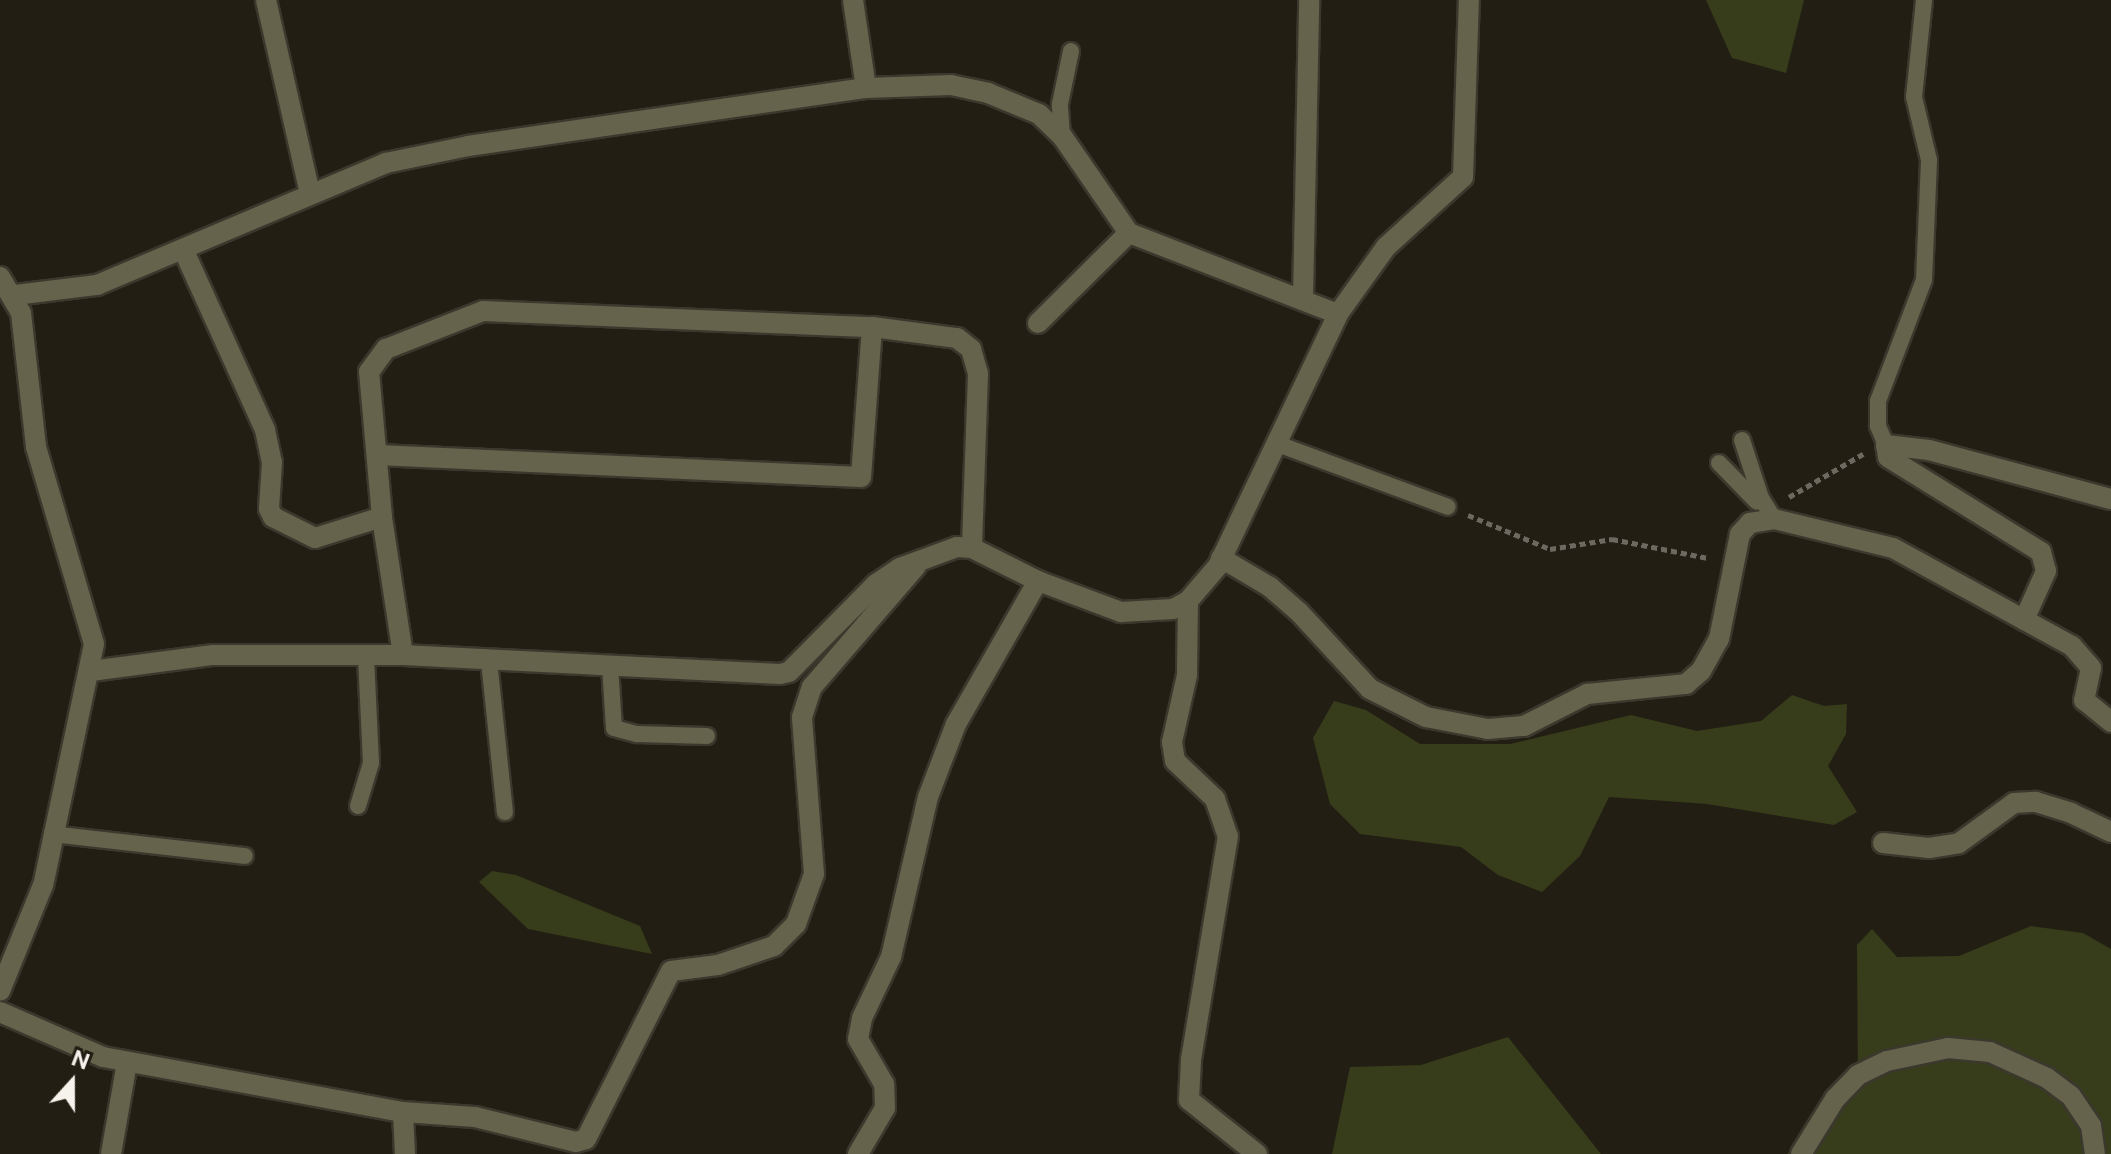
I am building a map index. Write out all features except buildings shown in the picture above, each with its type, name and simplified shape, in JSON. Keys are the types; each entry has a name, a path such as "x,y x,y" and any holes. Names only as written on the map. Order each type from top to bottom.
{"street":[{"path":"266,0 310,193"},
{"path":"853,0 866,88"},
{"path":"1303,298 1309,0"},
{"path":"91,671 213,655 403,655 789,672 876,584 921,560 972,548 1038,581 1121,612 1142,614 1188,601 1221,558 1338,314 1386,247 1463,177 1469,0"},
{"path":"15,295 97,285 386,163 468,146 866,88 951,85 988,93 1039,114 1062,136 1129,233 1338,314"},
{"path":"1038,323 1129,233"},
{"path":"183,249 265,430 272,462 269,509 273,517 315,538 382,517"},
{"path":"0,277 15,295 36,447 91,625 91,671 36,908 2,985"},
{"path":"403,655 382,517 372,363 386,349 483,311 943,332 964,344 976,361 972,548"},
{"path":"377,455 861,477 872,327"},
{"path":"1885,448 1929,450 2111,499"},
{"path":"1885,448 2041,552 2046,571 2024,620"},
{"path":"1221,558 1270,587 1370,689 1426,717 1488,729 1524,726 1587,694 1652,692 1686,684 1701,671 1719,639 1745,527 1769,512 1893,548 2086,657 2091,668 2084,700 2111,722"},
{"path":"0,1012 58,1040 127,1062 403,1112 475,1117 576,1142 586,1139 671,971 718,965 774,946 796,924 814,874 802,717 812,687 921,560"},
{"path":"858,1154 885,1108 884,1084 858,1039 895,946 932,784 956,724 1038,581"},
{"path":"1188,601 1187,675 1172,742 1175,761 1215,799 1228,836 1191,1060 1189,1100 1257,1154"},
{"path":"1883,843 1929,848 1959,843 2014,803 2036,802 2071,813 2111,832"},
{"path":"1801,1154 1835,1099 1858,1075 1887,1061 1948,1048 1990,1052 2047,1078 2071,1096 2091,1126 2095,1154"},
{"path":"111,1154 127,1062"},
{"path":"403,1112 405,1154"}],"lane":[{"path":"1885,448 1878,426 1878,401 1924,280 1929,160 1914,97 1924,0"},
{"path":"1062,136 1060,104 1071,51"},
{"path":"1742,440 1769,512"},
{"path":"1275,443 1448,507"},
{"path":"1719,463 1769,512"},
{"path":"358,806 371,763 366,655"},
{"path":"489,661 505,812"},
{"path":"610,666 614,728 637,734 707,736"},
{"path":"52,834 245,856"}],"path":[{"path":"1769,512 1840,465 1885,448"},
{"path":"1448,507 1550,549 1612,539 1734,565"}],"green space":[{"path":"1706,0 1804,0 1786,73 1732,58"},
{"path":"1792,695 1824,706 1847,704 1846,734 1828,766 1857,812 1834,825 1707,804 1609,797 1580,856 1542,892 1498,875 1461,847 1360,834 1330,804 1313,738 1334,701 1366,710 1420,744 1510,744 1631,715 1697,731 1761,721"},
{"path":"492,871 516,875 640,926 652,954 528,929 479,882"},
{"path":"2031,926 2083,933 2111,949 2111,1154 1787,1154 1858,1086 1857,945 1872,929 1897,957 1959,956"},
{"path":"1508,1037 1601,1154 1332,1154 1350,1067 1421,1065"}]}
